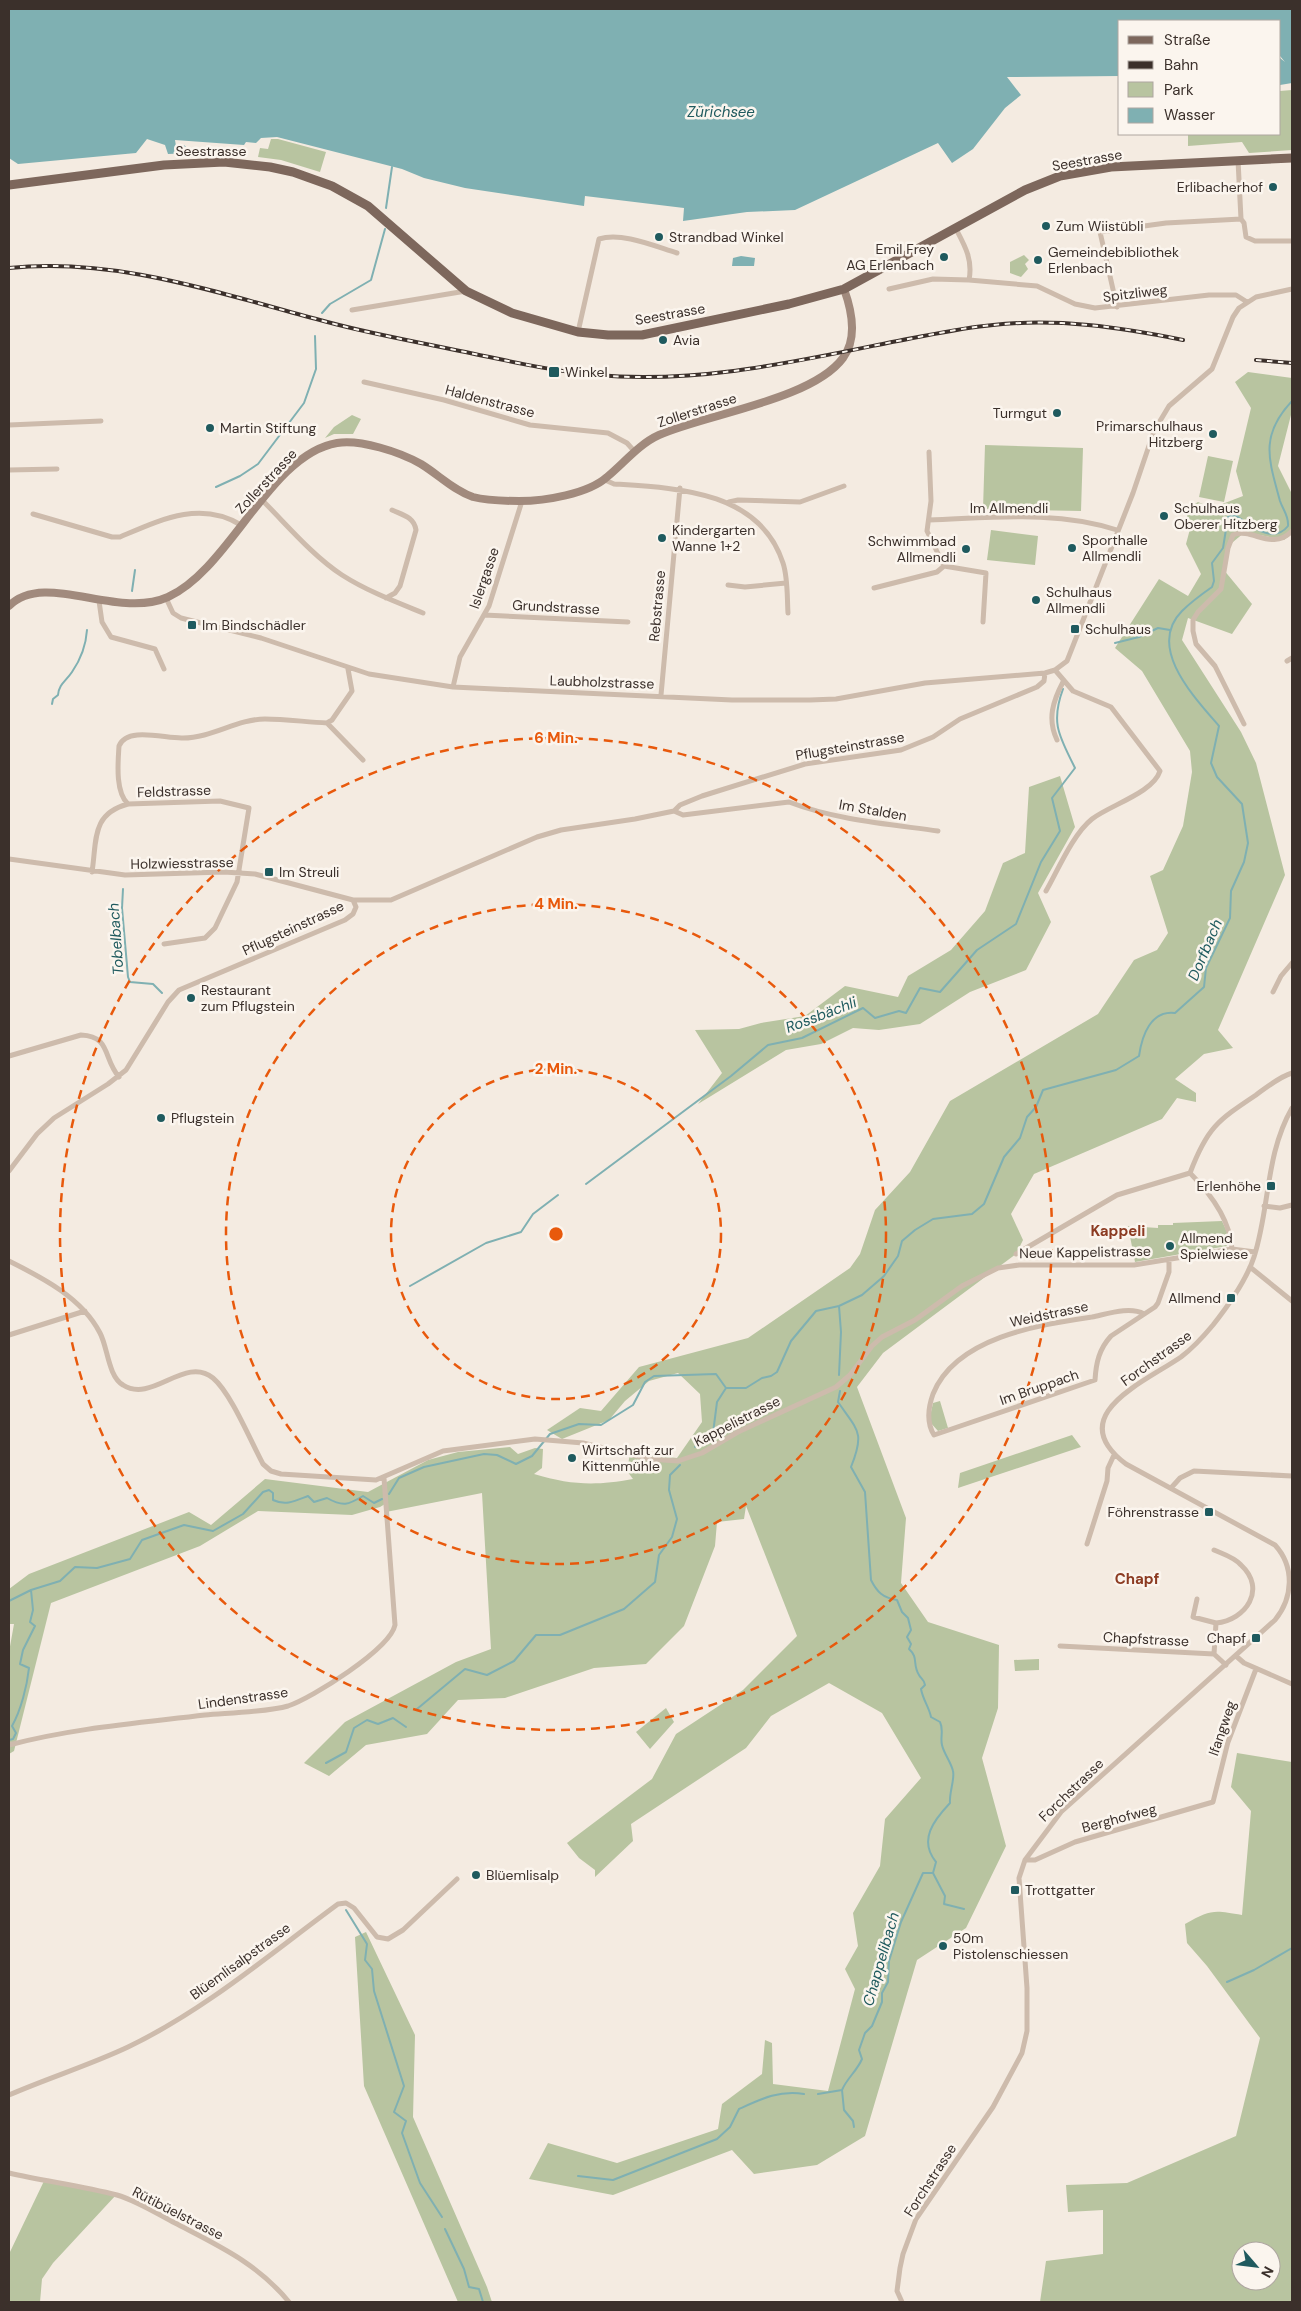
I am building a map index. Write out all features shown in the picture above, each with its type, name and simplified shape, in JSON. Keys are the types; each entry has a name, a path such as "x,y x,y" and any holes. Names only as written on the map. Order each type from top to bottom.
{"main road":[{"name":"Seestrasse","path":"9,185 164,165 224,162 270,167 317,180 368,206 466,291 512,313 578,332 608,336 642,335 789,304 844,289 1024,190 1066,175 1111,167 1292,158"}],"street":[{"path":"1238,160 1241,219 1244,223 1246,237 1254,241 1292,241"},
{"path":"1117,307 1100,232 1166,223 1241,219"},
{"path":"956,229 966,249 971,268 969,280"},
{"path":"578,332 598,239 606,237 633,241 677,253"},
{"name":"Spitzliweg","path":"889,290 933,279 969,280 1027,284 1085,307 1095,308 1209,295 1236,295 1247,302"},
{"name":"Zollerstrasse","path":"9,606 24,594 46,591 125,604 166,598 187,584 213,560 241,525 297,462 318,448 339,442 365,445 394,452 421,464 455,489 489,500 522,501 576,493 605,480 635,452 658,436 775,398 814,381 836,367 845,357 852,326 851,308 844,289"},
{"path":"1046,891 1081,830 1092,819 1158,778 1160,771 1110,707 1073,691 1063,682 1055,670 1067,661 1154,431 1168,406 1212,369 1233,317 1247,302 1264,295 1292,289"},
{"path":"352,310 466,291"},
{"name":"Haldenstrasse","path":"364,382 444,400 530,425 608,433 627,443 635,452"},
{"path":"9,425 101,421"},
{"path":"929,452 931,501 927,531 944,566"},
{"path":"9,470 57,469"},
{"path":"605,480 614,484 680,488 729,502 758,524 771,538 783,564 788,613"},
{"path":"729,502 738,500 800,502 844,486"},
{"name":"Rebstrasse","path":"661,696 680,488"},
{"path":"263,501 318,557 343,576 386,598 423,612"},
{"name":"Islergasse","path":"453,687 460,656 484,615 522,501"},
{"path":"386,598 400,586 416,530 415,523 408,516 392,510"},
{"path":"33,514 112,537 120,537 178,514 193,512 232,520 241,525"},
{"name":"Im Allmendli","path":"929,520 1026,516 1101,525 1117,530"},
{"path":"1244,724 1215,666 1196,644 1193,620 1198,612 1221,589 1228,548 1233,535 1246,533 1272,540 1292,530"},
{"path":"874,588 937,572 944,566"},
{"path":"944,566 986,573 983,622"},
{"path":"728,584 745,587 786,583"},
{"name":"Laubholzstrasse","path":"166,598 173,613 181,618 261,638 348,668 393,680 453,687 732,700 810,700 836,698 925,683 1055,670"},
{"path":"96,600 102,622 111,637 156,649 164,670"},
{"name":"Grundstrasse","path":"484,615 628,622"},
{"path":"348,668 352,691 332,720 327,723 363,760"},
{"name":"Pflugsteinstrasse","path":"9,1172 37,1134 54,1118 118,1076 134,1059 176,993 344,920 353,914 356,907 353,900 395,899 537,837 561,830 635,820 674,811 680,805 702,796 805,764 855,758 919,744 960,719 1037,687 1044,681 1045,672"},
{"path":"1056,740 1052,731 1052,702 1063,682"},
{"name":"Feldstrasse","path":"238,873 249,808 220,801 128,804 123,799 118,769 119,746 127,737 142,734 193,738 218,732 248,720 265,719 327,723"},
{"name":"Pflugsteinstrasse","path":"674,811 683,815 738,810 780,802 789,802 805,810"},
{"path":"92,872 100,825 104,815 113,808 128,804"},
{"name":"Im Stalden","path":"805,810 901,827 938,831"},
{"name":"Holzwiesstrasse","path":"9,859 92,872 125,875 238,873 263,876 353,900"},
{"path":"164,944 205,938 214,930 237,882 238,873"},
{"path":"1273,992 1281,976 1292,963"},
{"path":"9,1056 81,1035 90,1035 103,1044 110,1066 118,1076"},
{"path":"1016,1254 1117,1195 1190,1173 1206,1138 1217,1122 1265,1088 1292,1073"},
{"name":"Forchstrasse","path":"902,2302 897,2291 900,2268 903,2254 916,2220 993,2107 1015,2068 1024,2046 1027,2031 1026,1956 1019,1878 1025,1860 1061,1812 1236,1656 1275,1620 1285,1606 1290,1582 1285,1559 1271,1542 1114,1455 1106,1445 1101,1429 1108,1411 1138,1384 1192,1349 1215,1322 1250,1267 1255,1252 1274,1149 1292,1108"},
{"path":"1190,1173 1202,1185 1224,1218 1230,1232 1232,1249"},
{"path":"1264,1206 1280,1208 1292,1205"},
{"name":"Neue Kappelistrasse","path":"1005,1266 1134,1265 1232,1249 1255,1252"},
{"name":"Im Bruppach","path":"934,1435 1095,1380 1096,1364 1107,1341 1155,1306 1160,1299 1169,1272 1169,1260"},
{"path":"9,1262 57,1288 85,1311 101,1334 114,1374 124,1386 134,1390 145,1388 188,1372 201,1372 213,1378 224,1391 263,1464 271,1471 281,1474 366,1480 384,1478"},
{"name":"Kappelistrasse","path":"384,1478 443,1451 541,1439 583,1443 658,1461 672,1462 688,1458 775,1414 836,1387 850,1375 872,1346 882,1337 915,1320 978,1276 1005,1266"},
{"path":"1250,1267 1292,1301"},
{"name":"Weidstrasse","path":"934,1435 930,1429 928,1409 934,1391 955,1366 974,1350 998,1337 1027,1329 1133,1310 1144,1314"},
{"path":"9,1335 85,1311"},
{"path":"1087,1544 1107,1481 1108,1468 1114,1455"},
{"path":"1171,1488 1180,1478 1194,1472 1292,1476"},
{"name":"Lindenstrasse","path":"9,1745 58,1733 287,1706 325,1688 374,1651 394,1633 395,1625 384,1478"},
{"path":"1197,1599 1193,1617 1216,1623 1231,1620 1240,1614 1249,1603 1252,1590 1250,1578 1244,1567 1236,1560 1214,1550"},
{"path":"1216,1623 1214,1654 1226,1665"},
{"name":"Chapfstrasse","path":"1060,1646 1214,1654"},
{"path":"1236,1656 1244,1663 1292,1684"},
{"name":"Ifangweg","path":"1215,1795 1228,1742 1256,1669"},
{"name":"Berghofweg","path":"1025,1860 1035,1860 1075,1842 1210,1804 1215,1795"},
{"name":"Blüemlisalpstrasse","path":"9,2095 127,2047 167,2026 227,1988 338,1904 346,1903 354,1908 377,1937 388,1939 403,1930 457,1879"},
{"name":"Rütibüelstrasse","path":"9,2173 116,2195 134,2201 205,2237 253,2265 274,2284 289,2302"}],"green space":[{"path":"1292,90 1292,150 1249,153 1242,142 1188,146 1188,135 1281,135 1281,91"},
{"path":"271,139 278,139 326,152 320,172 281,160 258,157 260,148 268,149"},
{"path":"1024,255 1029,260 1025,264 1028,269 1021,277 1010,273 1010,262"},
{"path":"1248,372 1292,378 1292,411 1278,466 1292,494 1292,534 1284,540 1245,532 1227,547 1223,569 1252,604 1232,634 1188,618 1182,640 1241,732 1256,763 1285,875 1218,1030 1233,1048 1204,1054 1175,1079 1196,1093 1196,1102 1177,1098 1162,1119 1034,1174 1011,1214 1023,1240 1016,1254 883,1353 857,1387 906,1518 901,1583 928,1622 999,1645 998,1708 982,1758 1006,1846 966,1928 917,1960 865,2136 817,2165 754,2174 732,2150 613,2195 529,2179 548,2143 617,2163 718,2129 722,2104 762,2074 765,2040 772,2043 773,2084 828,2091 855,1989 845,1969 858,1946 853,1913 880,1866 885,1819 921,1778 882,1713 829,1683 771,1716 746,1748 631,1824 633,1841 595,1877 595,1870 579,1858 567,1843 652,1779 676,1734 743,1690 797,1636 746,1506 744,1519 717,1522 715,1546 684,1626 646,1664 594,1668 505,1698 458,1700 427,1734 366,1745 329,1776 304,1763 345,1722 456,1662 491,1649 482,1493 386,1512 385,1504 352,1515 258,1511 200,1546 51,1603 14,1751 9,1754 9,1652 14,1624 9,1624 9,1589 29,1574 189,1512 211,1525 265,1479 368,1492 428,1460 458,1452 510,1447 518,1454 535,1448 543,1449 542,1468 534,1474 572,1482 607,1483 633,1479 627,1471 630,1453 677,1458 702,1422 700,1394 678,1373 649,1381 625,1401 609,1420 562,1439 547,1430 580,1408 601,1411 639,1367 748,1338 850,1268 860,1254 875,1210 910,1172 950,1101 1098,1014 1134,960 1157,950 1168,933 1150,876 1163,870 1183,826 1192,772 1190,751 1142,671 1115,648 1159,579 1188,596 1201,574 1186,544 1190,529 1187,530 1187,509 1198,502 1212,508 1243,496 1236,471 1251,408 1235,382"},
{"path":"352,415 361,419 353,434 334,434 325,438 334,427"},
{"path":"985,445 1083,448 1081,511 983,509"},
{"path":"1208,456 1233,461 1224,502 1199,497"},
{"path":"991,530 1038,536 1035,565 987,560"},
{"path":"1060,776 1075,827 1038,893 1051,922 1026,970 970,992 920,1024 879,1030 853,1028 821,1044 786,1050 698,1104 722,1073 695,1030 739,1029 761,1023 805,1016 845,986 898,997 908,976 951,950 985,911 1003,863 1025,853 1029,787"},
{"path":"1222,1221 1227,1232 1227,1246 1135,1262 1128,1226 1158,1228 1158,1225 1173,1225 1173,1223"},
{"path":"940,1401 948,1428 938,1431 929,1421 933,1403"},
{"path":"1072,1435 1081,1447 958,1488 960,1473"},
{"path":"1039,1659 1039,1670 1015,1671 1014,1660"},
{"path":"666,1708 674,1722 650,1749 636,1732"},
{"path":"1237,1753 1292,1762 1292,2302 1040,2302 1046,2261 1103,2254 1103,2210 1068,2212 1066,2185 1127,2183 1236,2136 1260,2038 1207,1966 1187,1943 1185,1924 1213,1912 1242,1915 1251,1811 1231,1787"},
{"path":"366,1932 415,2035 413,2117 492,2302 458,2302 364,2086 355,1937"},
{"path":"44,2181 116,2195 53,2263 42,2279 40,2302 9,2302 9,2254"}],"water":[{"name":"Zürichsee","path":"9,9 1292,9 1292,83 1281,85 1281,59 1285,62 1281,57 1281,20 1118,20 1118,76 1007,77 1021,95 1005,108 973,149 952,163 938,143 795,210 747,212 683,221 684,208 585,196 584,206 465,188 424,178 402,169 277,137 261,138 256,143 246,142 244,145 175,140 176,146 184,145 192,153 168,154 165,145 147,139 136,153 18,164 9,158"},
{"path":"741,256 755,258 754,266 732,266 733,258"}],"waterway":[{"name":"Tobelbach","path":"386,208 392,167"},
{"name":"Tobelbach","path":"322,313 330,304 371,280 385,229"},
{"name":"Tobelbach","path":"216,487 240,476 258,464 304,403 316,369 315,336"},
{"name":"Dorfbach","path":"389,1494 399,1478 424,1467 484,1454 497,1455 516,1464 532,1456 550,1434 579,1424 601,1425 633,1405 645,1382 654,1376 716,1374 726,1388 746,1388 762,1378 771,1376 777,1372 791,1341 816,1311 839,1306 862,1295 884,1276 898,1256 902,1241 915,1230 933,1219 972,1214 984,1204 1004,1157 1020,1138 1027,1117 1036,1107 1043,1090 1116,1070 1139,1056 1145,1032 1154,1020 1167,1013 1175,1013 1204,987 1206,968 1230,918 1231,891 1244,862 1248,843 1242,804 1217,777 1211,763 1219,726 1198,701 1178,671 1171,656 1169,640 1172,625 1182,611 1212,587 1214,581 1212,563 1223,548 1228,517 1235,515 1254,528 1269,534 1276,534 1288,526 1288,519 1280,501 1270,461 1270,449 1271,437 1275,426 1292,401"},
{"name":"Tobelbach","path":"132,591 135,570"},
{"name":"Rossbächli","path":"1115,643 1139,637 1158,628 1170,630"},
{"name":"Tobelbach","path":"52,704 53,699 58,695 61,685 72,672 80,657 87,630"},
{"name":"Rossbächli","path":"586,1184 731,1076 768,1045 802,1038 863,1008 875,1018 899,1011 906,1013 920,988 940,992 977,950 1016,924 1041,862 1060,831 1052,798 1075,768 1058,730 1057,712 1063,689"},
{"name":"Tobelbach","path":"123,889 122,908 128,977 130,982 153,984 162,993"},
{"path":"410,1286 486,1243 521,1232 533,1214 558,1195"},
{"name":"Chappelibach","path":"839,1306 841,1332 839,1375"},
{"path":"695,1447 713,1433 717,1402 726,1388"},
{"name":"Chappelibach","path":"818,2094 842,2090 862,2059 859,2050 865,2033 872,2026 882,2002 882,1993 888,1982 889,1961 901,1922 923,1873 933,1873 936,1862 928,1846 928,1838 934,1823 950,1803 953,1782 952,1768 942,1745 941,1725 940,1722 931,1717 921,1689 925,1683 917,1671 914,1655 909,1649 911,1644 907,1637 911,1630 908,1618 902,1612 897,1600 881,1594 871,1580 865,1492 851,1467 858,1446 857,1432 855,1426 838,1402 840,1391"},
{"path":"417,1709 465,1669 487,1675 514,1661 536,1635 560,1635 624,1609 655,1582 659,1555 672,1537 677,1519 669,1490 670,1475 680,1465"},
{"path":"9,1601 31,1590 60,1581 75,1567 97,1568 130,1559 142,1540 184,1525 213,1531 243,1514 263,1492 269,1490 273,1493 273,1500 282,1503 308,1496 314,1502 327,1498 341,1504 349,1503 363,1496 374,1503 382,1499"},
{"path":"9,1740 13,1739 16,1733 12,1726 21,1705 28,1675 29,1668 20,1664 23,1650 35,1626 30,1622 33,1610 31,1590"},
{"path":"326,1763 346,1752 354,1728 367,1720 378,1724 393,1718 406,1727"},
{"path":"933,1873 945,1896 944,1904 964,1909"},
{"path":"346,1910 367,1944 365,1960 372,1969 374,1991 404,2086 394,2112 406,2121 402,2133 420,2183 442,2217"},
{"path":"1227,1982 1254,1970 1292,1948"},
{"path":"842,2090 844,2110 853,2121 854,2127"},
{"name":"Chappelibach","path":"578,2176 613,2180 717,2139 730,2127 739,2109 747,2105 778,2094 804,2094"},
{"path":"445,2229 464,2269 469,2287 479,2289 483,2302"}],"railway":[{"path":"9,268 49,266 128,272 205,289 372,333 528,365 596,375 634,377 708,374 782,364 955,330 1017,323 1088,325 1136,331 1183,340"},
{"path":"1256,360 1292,363"}],"place":[{"name":"Erlibacherhof","path":"1273,187"},
{"name":"Zum Wiistübli","path":"1046,226"},
{"name":"Strandbad Winkel","path":"659,237"},
{"name":"Emil Frey AG Erlenbach","path":"944,257"},
{"name":"Gemeindebibliothek Erlenbach","path":"1038,260"},
{"name":"Avia","path":"663,340"},
{"name":"Winkel","path":"554,372"},
{"name":"Turmgut","path":"1057,413"},
{"name":"Martin Stiftung","path":"210,428"},
{"name":"Primarschulhaus Hitzberg","path":"1213,434"},
{"name":"Schulhaus Oberer Hitzberg","path":"1164,516"},
{"name":"Kindergarten Wanne 1+2","path":"662,538"},
{"name":"Sporthalle Allmendli","path":"1072,548"},
{"name":"Schwimmbad Allmendli","path":"966,549"},
{"name":"Schulhaus Allmendli","path":"1036,600"},
{"name":"Im Bindschädler","path":"192,625"},
{"name":"Schulhaus","path":"1075,629"},
{"name":"Im Streuli","path":"269,872"},
{"name":"Restaurant zum Pflugstein","path":"191,998"},
{"name":"Pflugstein","path":"161,1118"},
{"name":"Erlenhöhe","path":"1271,1186"},
{"name":"Allmend Spielwiese","path":"1170,1246"},
{"name":"Allmend","path":"1231,1298"},
{"name":"Wirtschaft zur Kittenmühle","path":"572,1458"},
{"name":"Föhrenstrasse","path":"1209,1512"},
{"name":"Chapf","path":"1256,1638"},
{"name":"Blüemlisalp","path":"476,1875"},
{"name":"Trottgatter","path":"1015,1890"},
{"name":"50m Pistolenschiessen","path":"943,1946"}],"district":[{"name":"Kappeli","path":"1118,1231"},
{"name":"Chapf","path":"1137,1579"}]}
